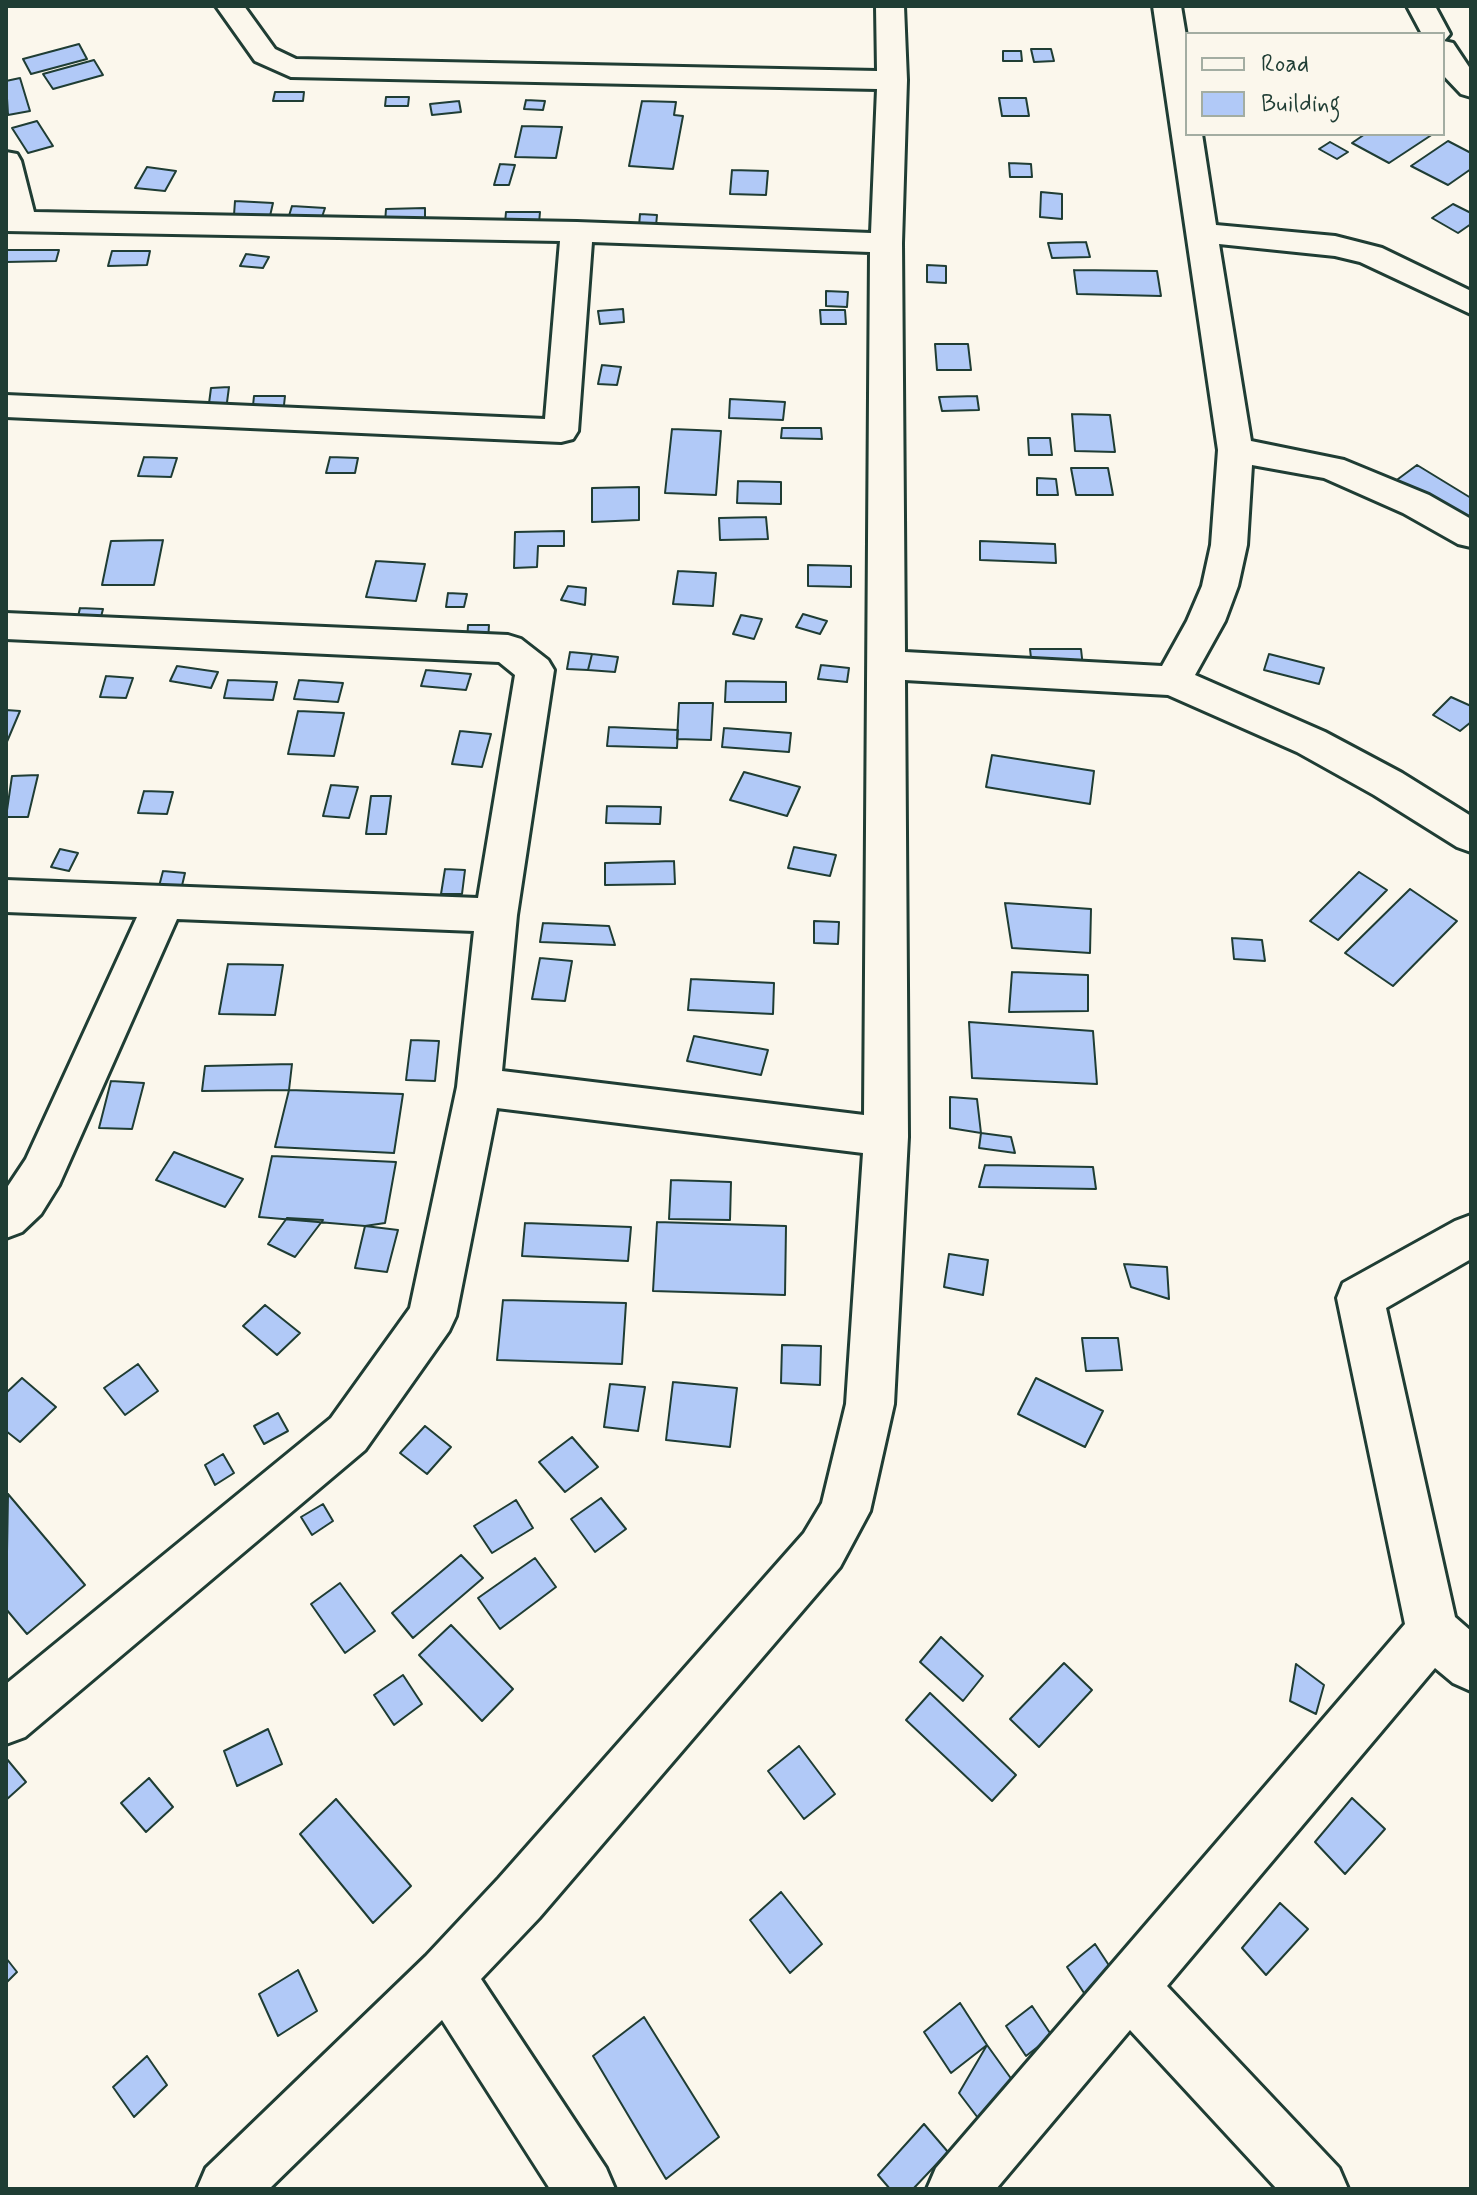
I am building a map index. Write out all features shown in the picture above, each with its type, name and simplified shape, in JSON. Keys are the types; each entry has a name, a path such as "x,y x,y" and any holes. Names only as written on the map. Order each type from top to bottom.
{"street":[{"path":"230,6 265,55 291,68 892,80"},
{"path":"227,2189 446,1976 529,1886 822,1550 845,1511 870,1404 886,1137 886,243 892,80 890,6"},
{"path":"1167,6 1185,120"},
{"path":"1421,6 1435,32"},
{"path":"1445,53 1453,68 1471,88"},
{"path":"1173,681 1206,621 1220,586 1229,545 1235,450 1188,136"},
{"path":"6,161 13,221 577,232 886,243"},
{"path":"6,406 561,431 577,232"},
{"path":"1203,233 1335,246 1371,255 1471,304"},
{"path":"1235,450 1332,468 1416,504 1471,535"},
{"path":"6,626 508,649 535,670 496,915 479,1087 432,1316 348,1434 6,1718"},
{"path":"886,665 1173,681 1311,742 1388,784 1471,836"},
{"path":"6,896 496,915"},
{"path":"6,1218 25,1200 43,1171 164,903"},
{"path":"479,1087 886,1137"},
{"path":"1471,1235 1360,1298 1432,1632 1471,1665"},
{"path":"957,2189 1432,1632"},
{"path":"446,1976 585,2189"},
{"path":"1128,1987 1318,2189"}],"building":[{"path":"79,44 87,59 31,74 23,59"},
{"path":"1031,49 1051,49 1054,61 1034,62"},
{"path":"1003,51 1021,51 1022,61 1003,61"},
{"path":"94,60 103,75 53,89 43,74"},
{"path":"20,78 30,111 8,115 6,81"},
{"path":"275,92 304,92 303,101 273,101"},
{"path":"386,97 409,97 408,106 385,106"},
{"path":"999,98 1026,98 1029,116 1002,116"},
{"path":"526,100 545,101 543,110 524,109"},
{"path":"459,101 461,112 432,115 430,104"},
{"path":"642,101 676,102 674,115 683,116 673,169 629,166"},
{"path":"37,121 53,146 28,153 12,128"},
{"path":"522,126 562,127 556,158 515,157"},
{"path":"1362,136 1430,136 1389,163 1352,143"},
{"path":"1448,141 1471,153 1471,169 1448,185 1411,166"},
{"path":"1330,142 1348,152 1337,159 1319,149"},
{"path":"1009,163 1031,164 1032,177 1010,177"},
{"path":"500,164 515,165 509,185 494,185"},
{"path":"147,167 176,171 165,191 135,188"},
{"path":"732,170 768,171 766,195 730,194"},
{"path":"1041,192 1062,194 1062,219 1040,217"},
{"path":"235,201 273,203 270,216 234,215"},
{"path":"1453,204 1471,213 1471,224 1458,233 1432,218"},
{"path":"292,206 325,208 321,220 288,219"},
{"path":"425,208 425,222 385,223 386,209"},
{"path":"506,212 540,212 539,223 505,223"},
{"path":"640,214 657,215 656,226 639,226"},
{"path":"1086,242 1090,257 1052,258 1048,243"},
{"path":"6,250 59,250 56,261 6,262"},
{"path":"112,251 150,251 147,265 108,266"},
{"path":"246,254 269,257 263,268 240,266"},
{"path":"927,265 946,266 946,283 927,282"},
{"path":"1074,270 1157,271 1161,296 1077,294"},
{"path":"826,291 848,292 847,307 826,306"},
{"path":"623,309 624,322 600,324 598,311"},
{"path":"820,310 845,310 846,324 821,324"},
{"path":"935,344 968,344 971,370 937,370"},
{"path":"602,365 621,367 617,385 598,384"},
{"path":"229,387 226,410 208,411 211,388"},
{"path":"254,396 285,396 283,414 252,415"},
{"path":"977,396 979,410 942,411 939,397"},
{"path":"730,399 785,402 783,420 729,418"},
{"path":"1072,414 1110,415 1115,452 1075,451"},
{"path":"782,428 821,428 822,439 781,438"},
{"path":"672,429 721,431 716,495 665,493"},
{"path":"1028,438 1050,438 1052,455 1029,455"},
{"path":"144,457 177,458 171,477 138,476"},
{"path":"330,457 358,458 355,473 326,473"},
{"path":"1417,465 1471,498 1471,523 1394,482"},
{"path":"1071,468 1108,468 1113,495 1076,495"},
{"path":"1037,478 1056,479 1058,495 1037,495"},
{"path":"738,481 781,482 781,504 737,503"},
{"path":"639,487 639,520 592,522 592,488"},
{"path":"766,517 768,539 720,540 719,518"},
{"path":"564,531 564,546 538,546 537,567 514,568 515,532"},
{"path":"163,540 154,585 102,585 111,541"},
{"path":"980,541 1055,544 1056,563 980,560"},
{"path":"376,561 425,564 416,601 366,597"},
{"path":"808,565 851,566 851,587 808,586"},
{"path":"678,571 716,573 713,606 673,604"},
{"path":"568,586 586,588 585,605 561,600"},
{"path":"448,593 467,594 464,607 446,607"},
{"path":"80,608 103,609 99,625 76,625"},
{"path":"803,614 827,621 820,634 796,627"},
{"path":"741,615 762,619 754,639 733,634"},
{"path":"468,625 489,625 488,641 467,642"},
{"path":"1030,649 1081,649 1083,667 1032,667"},
{"path":"570,652 592,654 588,670 567,669"},
{"path":"592,654 618,657 615,672 588,670"},
{"path":"1269,654 1324,668 1319,684 1264,670"},
{"path":"821,665 849,668 847,682 818,679"},
{"path":"177,666 218,672 211,688 170,681"},
{"path":"426,670 471,674 466,690 421,686"},
{"path":"106,676 133,678 126,698 100,697"},
{"path":"228,680 277,682 273,700 224,698"},
{"path":"299,680 343,683 338,702 294,699"},
{"path":"726,681 786,682 786,702 725,702"},
{"path":"1451,697 1471,706 1471,722 1460,731 1433,715"},
{"path":"679,703 713,703 711,740 677,739"},
{"path":"6,710 20,711 6,744"},
{"path":"298,711 344,713 334,756 288,754"},
{"path":"609,727 678,730 677,748 607,746"},
{"path":"724,728 791,733 789,752 722,747"},
{"path":"460,731 491,734 482,767 452,764"},
{"path":"992,755 1094,771 1090,804 986,787"},
{"path":"744,772 800,787 787,816 730,800"},
{"path":"38,775 28,817 6,817 12,776"},
{"path":"331,785 358,787 349,818 323,816"},
{"path":"144,791 173,792 167,814 138,813"},
{"path":"371,796 391,796 386,834 366,834"},
{"path":"607,806 661,807 660,824 606,823"},
{"path":"794,847 836,855 830,876 788,868"},
{"path":"60,849 78,853 69,871 51,867"},
{"path":"674,861 675,884 605,885 605,863"},
{"path":"445,869 465,870 462,894 441,894"},
{"path":"163,871 185,873 180,894 157,894"},
{"path":"1359,872 1387,890 1338,940 1310,921"},
{"path":"1410,889 1457,921 1393,986 1345,953"},
{"path":"1005,903 1091,909 1090,953 1012,948"},
{"path":"814,921 839,922 838,944 814,943"},
{"path":"543,923 609,926 615,945 540,942"},
{"path":"1232,938 1262,940 1265,961 1234,959"},
{"path":"540,958 572,961 565,1001 532,999"},
{"path":"228,964 283,965 275,1015 219,1014"},
{"path":"1012,972 1088,975 1088,1011 1009,1012"},
{"path":"691,979 774,983 773,1014 688,1010"},
{"path":"969,1022 1093,1031 1097,1084 972,1078"},
{"path":"694,1036 768,1050 761,1075 687,1061"},
{"path":"411,1040 439,1041 435,1081 406,1080"},
{"path":"292,1064 289,1090 202,1091 205,1066"},
{"path":"111,1081 144,1083 132,1129 99,1128"},
{"path":"289,1090 403,1094 394,1153 275,1147"},
{"path":"950,1097 977,1099 981,1133 950,1128"},
{"path":"981,1133 1011,1137 1015,1153 979,1148"},
{"path":"174,1152 243,1179 225,1207 156,1180"},
{"path":"272,1156 396,1162 385,1223 365,1226 259,1217"},
{"path":"985,1165 1093,1167 1096,1189 979,1187"},
{"path":"671,1180 731,1182 730,1220 669,1219"},
{"path":"287,1218 323,1220 295,1257 268,1244"},
{"path":"657,1222 786,1226 785,1295 653,1291"},
{"path":"525,1223 631,1227 628,1261 522,1256"},
{"path":"365,1226 398,1230 387,1272 355,1268"},
{"path":"949,1254 988,1260 983,1295 944,1287"},
{"path":"1124,1264 1167,1267 1169,1299 1131,1287"},
{"path":"503,1300 626,1303 622,1364 497,1360"},
{"path":"265,1305 300,1333 277,1355 243,1326"},
{"path":"1082,1338 1118,1338 1122,1370 1086,1371"},
{"path":"782,1345 821,1346 820,1385 781,1383"},
{"path":"138,1364 158,1391 125,1415 104,1388"},
{"path":"22,1378 56,1407 20,1442 6,1431 6,1393"},
{"path":"1036,1378 1103,1411 1085,1447 1018,1414"},
{"path":"673,1382 737,1388 730,1447 666,1440"},
{"path":"610,1384 645,1387 638,1431 604,1427"},
{"path":"278,1413 288,1431 264,1444 254,1426"},
{"path":"425,1426 451,1447 427,1474 400,1453"},
{"path":"572,1437 598,1467 565,1492 539,1462"},
{"path":"223,1454 234,1473 215,1485 205,1465"},
{"path":"8,1494 85,1585 27,1634 6,1609"},
{"path":"601,1498 626,1529 595,1552 571,1519"},
{"path":"516,1500 533,1528 492,1553 474,1526"},
{"path":"323,1504 333,1521 312,1535 301,1517"},
{"path":"461,1555 483,1578 413,1638 392,1613"},
{"path":"535,1558 556,1587 500,1629 478,1598"},
{"path":"340,1583 375,1631 345,1653 311,1604"},
{"path":"451,1625 513,1689 482,1721 419,1655"},
{"path":"941,1637 983,1676 963,1701 920,1662"},
{"path":"1064,1663 1092,1690 1039,1747 1010,1719"},
{"path":"1296,1664 1324,1685 1316,1714 1290,1701"},
{"path":"403,1675 422,1704 394,1725 374,1695"},
{"path":"930,1693 1016,1775 992,1801 906,1720"},
{"path":"268,1729 282,1764 237,1786 224,1751"},
{"path":"799,1746 835,1794 804,1819 768,1771"},
{"path":"6,1758 26,1782 6,1800"},
{"path":"149,1778 173,1807 146,1832 121,1803"},
{"path":"1352,1798 1385,1829 1345,1874 1315,1842"},
{"path":"336,1799 411,1886 373,1923 300,1834"},
{"path":"781,1892 822,1944 790,1973 750,1920"},
{"path":"1280,1903 1308,1929 1266,1975 1242,1948"},
{"path":"1095,1944 1114,1973 1086,1996 1067,1967"},
{"path":"6,1958 17,1972 6,1983"},
{"path":"298,1970 317,2011 278,2036 259,1994"},
{"path":"960,2003 987,2045 951,2073 924,2032"},
{"path":"1032,2006 1052,2036 1026,2056 1006,2026"},
{"path":"644,2017 719,2137 666,2179 593,2056"},
{"path":"987,2045 1015,2084 978,2118 959,2093"},
{"path":"147,2056 167,2085 134,2117 113,2087"},
{"path":"924,2124 948,2152 913,2189 890,2189 878,2175"}]}
